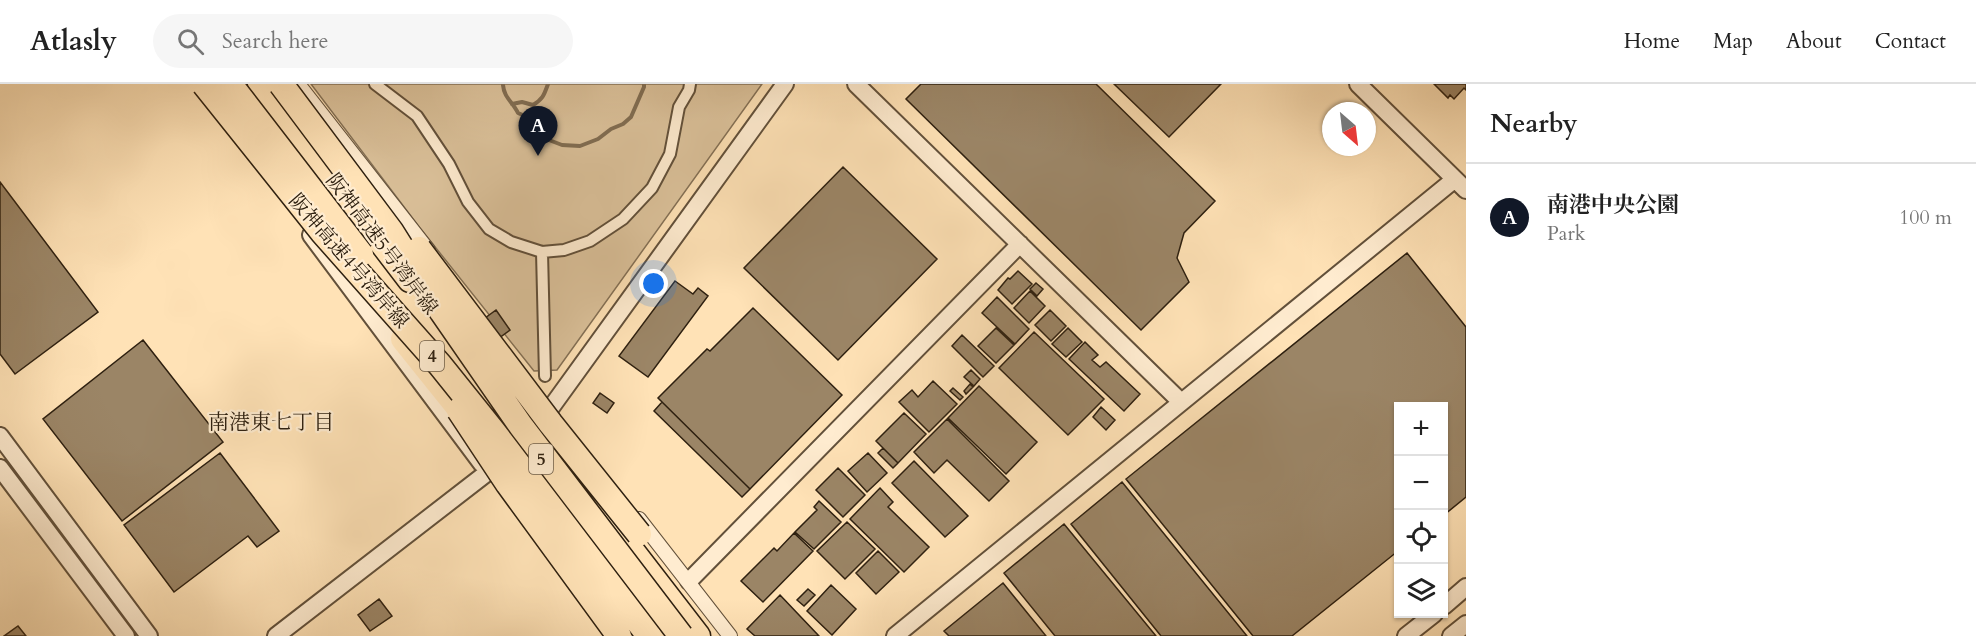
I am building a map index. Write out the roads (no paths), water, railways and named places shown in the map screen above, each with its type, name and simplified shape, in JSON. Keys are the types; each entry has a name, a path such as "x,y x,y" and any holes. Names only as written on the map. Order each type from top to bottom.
{"highway":[{"name":"阪神高速4号湾岸線","path":"204,84 323,233 440,365 649,636"},
{"name":"阪神高速5号湾岸線","path":"230,84 497,427 655,636"},
{"name":"阪神高速5号湾岸線","path":"260,84 403,271 517,429 675,636"},
{"name":"阪神高速4号湾岸線","path":"281,84 391,231 448,321 521,426 681,636"},
{"path":"291,84 486,337 550,416 717,636"},
{"path":"292,209 390,322 518,480 638,636"},
{"path":"456,405 508,484 619,636"},
{"path":"550,416 627,544 698,636"}],"street":[{"path":"196,84 292,209 609,636"},
{"path":"298,84 483,320"},
{"path":"375,84 417,116 449,164 468,202 489,229 511,242 542,252 564,250 590,241 623,219 652,188 670,154 679,107 690,84"},
{"path":"276,636 488,472 550,416 785,84"},
{"path":"856,84 1181,402"},
{"path":"895,636 1181,402 1460,185 1358,84"},
{"path":"689,581 1020,244"},
{"path":"542,252 545,376"},
{"path":"497,339 550,416 689,581 730,636"},
{"path":"0,436 149,636"},
{"path":"0,468 126,636"},
{"path":"1448,602 1466,587"},
{"path":"1406,636 1429,618"},
{"path":"1451,636 1466,624"}],"waterway":[{"path":"512,104 522,102 533,105 543,96 548,84"},
{"path":"503,85 505,93 518,113 525,116 549,140 562,145 580,146 598,139 631,117 644,84"}],"place":[{"name":"南港中央公園","path":"538,156"}],"district":[{"name":"南港東七丁目","path":"271,422"}]}
